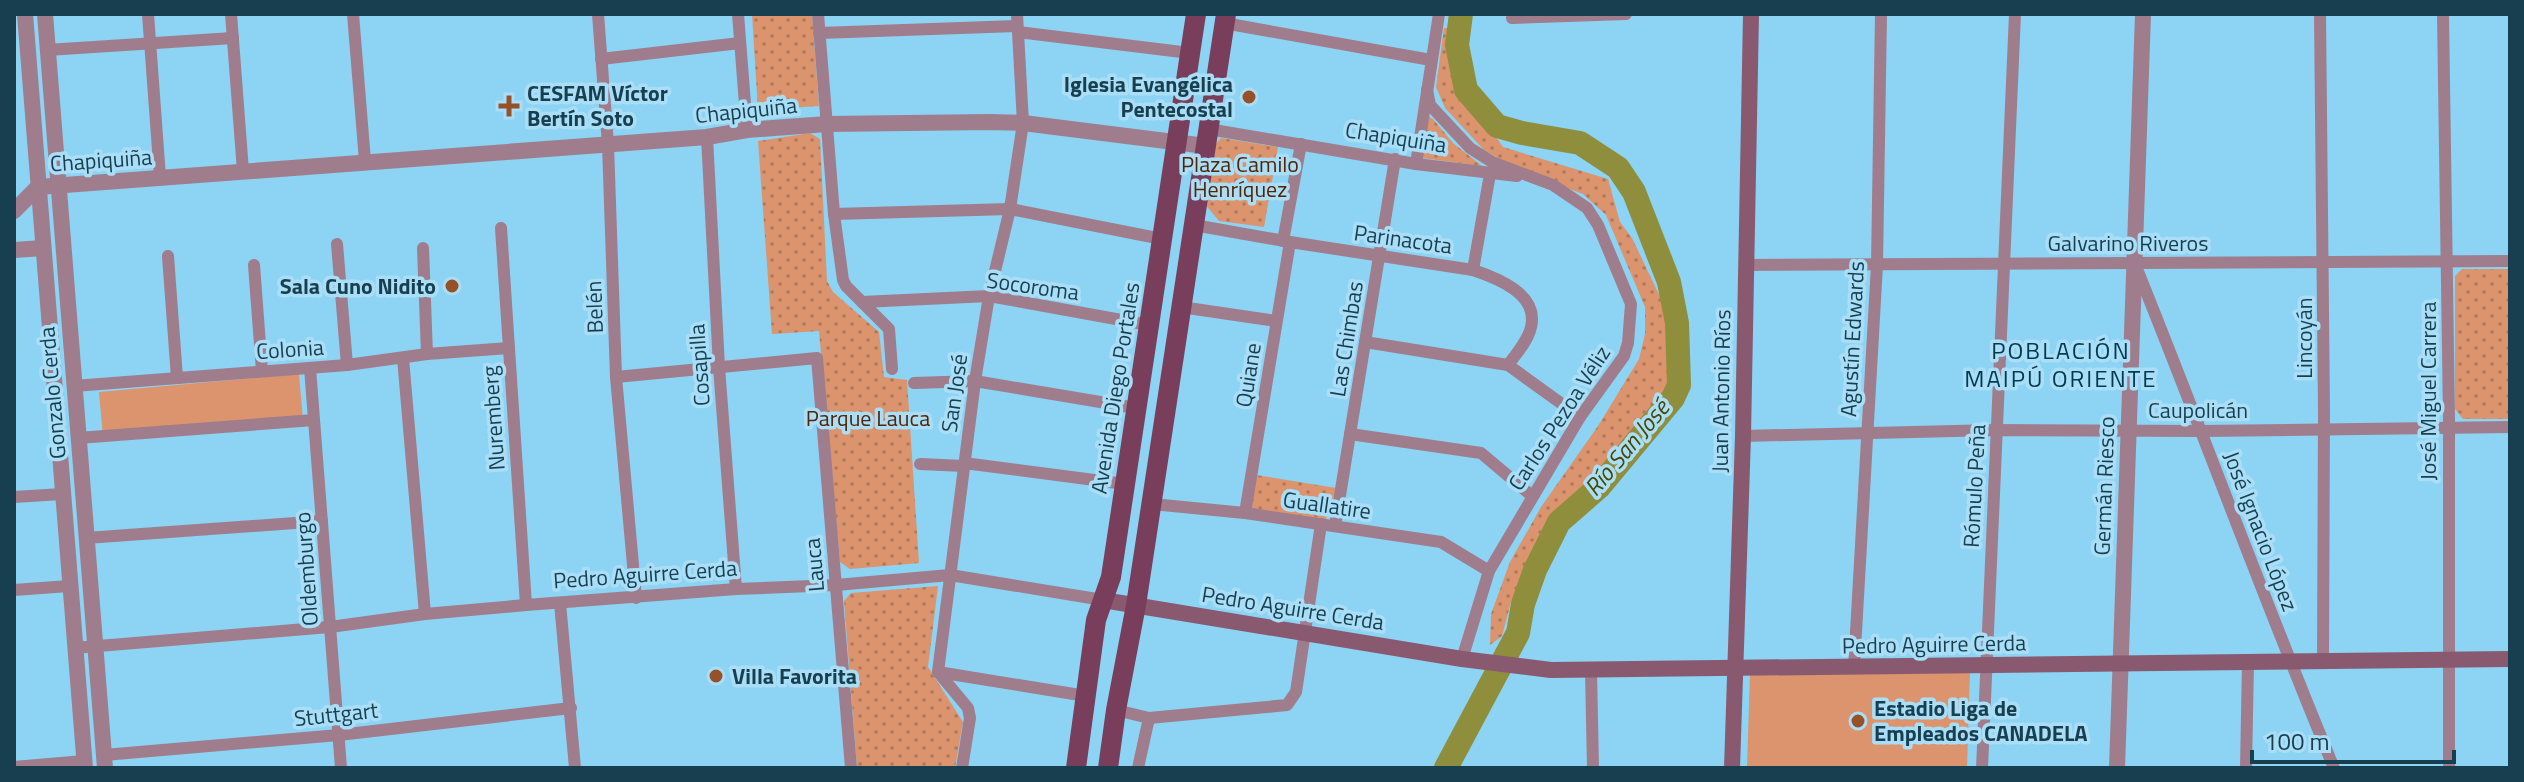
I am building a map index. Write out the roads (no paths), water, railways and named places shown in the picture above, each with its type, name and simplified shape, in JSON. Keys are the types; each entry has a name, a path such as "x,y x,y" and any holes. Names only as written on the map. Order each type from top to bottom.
{"main road":[{"name":"Avenida Diego Portales","path":"1076,768 1096,620 1111,577 1196,14"},
{"name":"Juan Antonio Ríos","path":"1732,768 1743,436 1751,14"},
{"path":"1108,768 1152,504 1225,18"},
{"name":"Pedro Aguirre Cerda","path":"1103,600 1462,659 1541,669 2510,659"}],"street":[{"name":"Gonzalo Cerda","path":"25,14 21,68 38,187 84,764"},
{"name":"Gonzalo Cerda","path":"45,14 105,761"},
{"path":"148,14 160,177"},
{"path":"231,14 243,171"},
{"path":"353,14 365,161"},
{"name":"Belén","path":"598,14 608,145 616,377 636,598"},
{"path":"738,14 747,130"},
{"path":"818,14 834,214 844,283 889,329 892,369"},
{"path":"1416,164 1439,14"},
{"path":"1512,18 1626,14"},
{"name":"Agustín Edwards","path":"1854,667 1877,265 1881,14"},
{"name":"Rómulo Peña","path":"1982,768 2015,14"},
{"name":"Germán Riesco","path":"2117,768 2143,14"},
{"name":"Lincoyán","path":"2320,14 2323,661"},
{"name":"José Miguel Carrera","path":"2443,14 2449,428 2449,768"},
{"path":"1225,18 1431,60"},
{"path":"819,33 1017,24 1190,53"},
{"name":"San José","path":"938,672 975,381 989,296 1010,209 1023,123 1017,24"},
{"path":"47,50 233,38"},
{"path":"601,59 740,43"},
{"name":"Carlos Pezoa Véliz","path":"1427,90 1430,105 1470,148 1492,162 1553,185 1587,208 1598,225 1631,304 1624,356 1580,417 1489,571 1462,659"},
{"name":"Chapiquiña","path":"14,211 38,187 608,145 827,124 1023,123 1177,141 1207,138 1301,144 1416,164 1529,177"},
{"name":"Cosapilla","path":"707,137 719,367 736,589"},
{"name":"Quiane","path":"1245,513 1301,144"},
{"name":"Las Chimbas","path":"1335,526 1395,159"},
{"path":"1473,270 1490,174"},
{"path":"834,214 1010,209 1162,239"},
{"name":"Parinacota","path":"1194,225 1473,270 1508,284 1528,303 1532,317 1526,339 1508,365"},
{"name":"Nuremberg","path":"501,228 526,605"},
{"path":"337,244 347,365"},
{"path":"14,250 43,248"},
{"path":"423,248 427,354"},
{"path":"168,256 177,378"},
{"name":"Galvarino Riveros","path":"1746,265 2510,261"},
{"name":"José Ignacio López","path":"2134,263 2202,431 2289,662 2334,768"},
{"path":"254,265 262,371"},
{"name":"Socoroma","path":"862,302 989,296 1149,325"},
{"path":"1181,307 1276,321"},
{"path":"1365,342 1508,365 1580,417"},
{"name":"Colonia","path":"74,386 347,365 427,354 509,348"},
{"path":"403,358 425,614"},
{"name":"Lauca","path":"719,367 817,358 851,768"},
{"path":"616,377 719,367"},
{"name":"Oldemburgo","path":"310,368 341,768"},
{"path":"914,383 975,381 1136,408"},
{"path":"78,438 314,420"},
{"name":"Caupolicán","path":"1743,436 1996,430 2510,427"},
{"path":"1350,434 1481,453 1532,496"},
{"path":"920,464 964,465 1125,484"},
{"path":"14,497 62,494"},
{"name":"Guallatire","path":"1152,504 1245,513 1441,542 1489,571"},
{"path":"86,538 322,521"},
{"path":"1116,710 1149,718 1287,705 1296,692 1321,524"},
{"name":"Pedro Aguirre Cerda","path":"74,648 330,627 526,605 950,575 1103,600"},
{"path":"14,590 69,586"},
{"path":"560,603 575,768"},
{"path":"2246,768 2248,662"},
{"path":"1591,670 1593,768"},
{"path":"938,672 1086,696"},
{"path":"938,672 968,708 970,718 962,768"},
{"name":"Stuttgart","path":"105,761 571,708"},
{"path":"1138,768 1149,718"},
{"path":"14,767 84,764"}],"waterway":[{"name":"Río San José","path":"1446,768 1518,633 1523,604 1535,570 1559,522 1599,487 1673,398 1679,385 1677,323 1669,282 1634,192 1618,168 1580,143 1497,126 1466,90 1457,45 1461,14"}],"place":[{"name":"Iglesia Evangélica Pentecostal","path":"1249,97"},
{"name":"CESFAM Víctor Bertín Soto","path":"509,106"},
{"name":"Sala Cuno Nidito","path":"452,286"},
{"name":"Villa Favorita","path":"716,676"},
{"name":"Estadio Liga de Empleados CANADELA","path":"1858,721"}],"district":[{"name":"POBLACIÓN MAIPÚ ORIENTE","path":"2061,365"}],"park label":[{"name":"Plaza Camilo Henríquez","path":"1240,176"},
{"name":"Parque Lauca","path":"868,418"}]}
